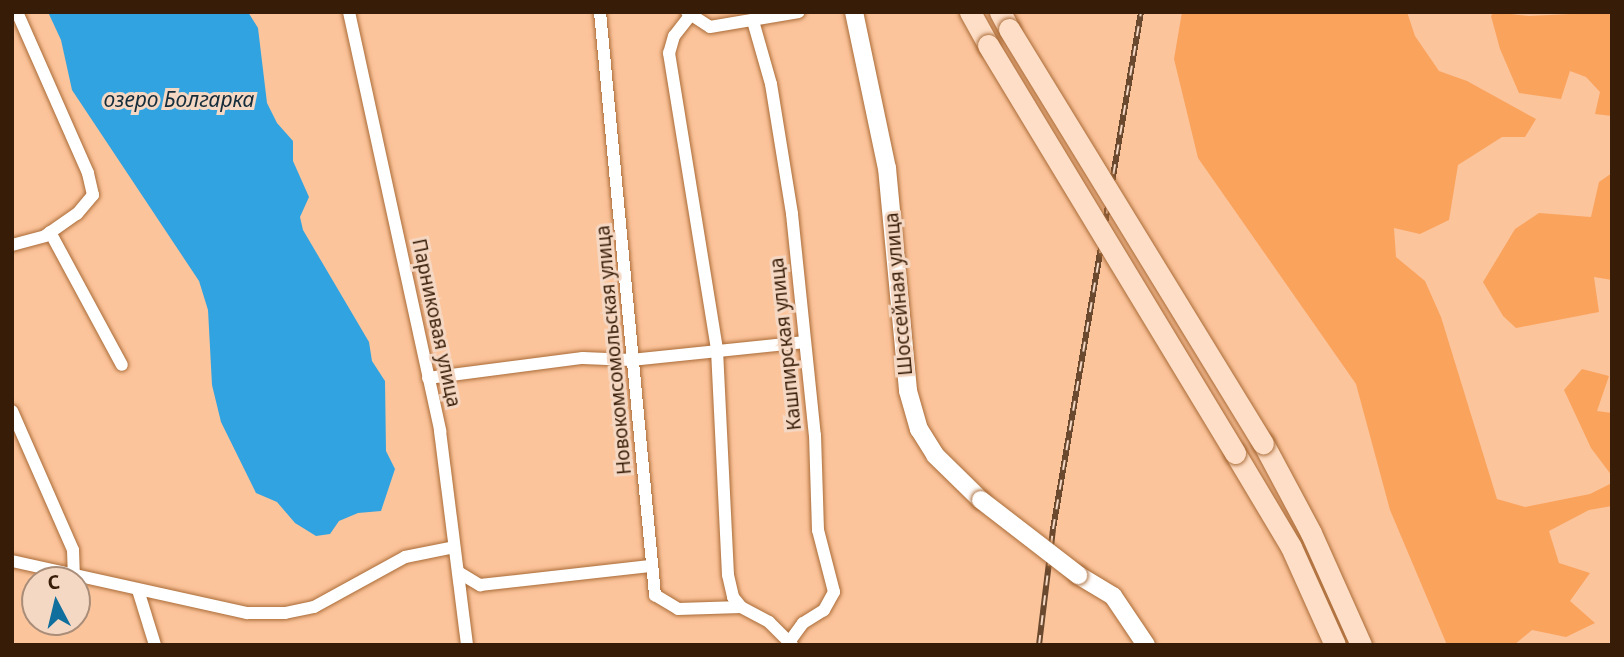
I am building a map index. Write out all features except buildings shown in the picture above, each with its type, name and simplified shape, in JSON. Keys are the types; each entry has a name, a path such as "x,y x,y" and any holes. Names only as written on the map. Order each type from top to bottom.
{"main road":[{"name":"Шоссейная улица","path":"854,12 887,168 908,391 919,429 935,455 981,500 1078,575 1113,596 1146,645"},
{"path":"970,12 1291,547 1335,645"},
{"path":"1004,20 1263,443 1311,533 1361,645"}],"street":[{"path":"12,245 50,232 77,214 93,195 88,173 17,12"},
{"name":"Парниковая улица","path":"349,12 440,431 467,645"},
{"path":"352,29 360,12"},
{"name":"Новокомсомольская улица","path":"600,12 626,253 631,360 641,430 650,566 655,595 678,609 741,607"},
{"path":"791,643 741,607 733,597 728,575 717,350 669,53 674,36 688,15 710,27 799,12"},
{"name":"Кашпирская улица","path":"753,21 771,85 790,201 806,342 818,530 834,592 824,610 803,622 791,643"},
{"path":"50,232 122,365"},
{"path":"428,378 583,358 631,360 806,342"},
{"path":"12,411 73,550 74,566"},
{"path":"91,579 247,613 285,612 333,598 405,557 454,547"},
{"path":"12,561 34,566"},
{"path":"458,572 480,585 650,566"},
{"path":"138,590 155,645"}],"shaded area":[{"path":"1182,12 1407,12 1415,36 1439,71 1467,81 1536,119 1525,137 1502,137 1458,165 1449,220 1420,234 1394,228 1396,257 1425,281 1441,317 1497,499 1525,507 1590,494 1612,483 1612,506 1589,510 1549,531 1559,563 1590,573 1570,601 1595,623 1566,637 1532,630 1514,645 1447,645 1390,510 1356,384 1198,158 1174,59"},
{"path":"1494,12 1529,16 1612,12 1612,116 1595,114 1600,92 1586,77 1570,71 1561,99 1519,93 1500,49 1491,16"},
{"path":"1612,173 1612,280 1594,277 1599,312 1516,328 1503,316 1483,282 1515,229 1539,213 1591,217 1599,182"},
{"path":"1582,369 1609,376 1597,411 1612,413 1612,476 1591,448 1564,390"}],"water":[{"name":"озеро Болгарка","path":"48,12 248,12 258,28 267,103 277,123 293,141 293,161 309,197 300,217 303,230 369,342 372,361 385,381 386,451 395,469 381,511 358,513 339,521 330,534 316,536 295,523 277,502 256,493 221,422 212,385 208,310 199,281 72,90 61,40"}],"railway":[{"path":"1039,645 1053,529 1141,12"}]}
